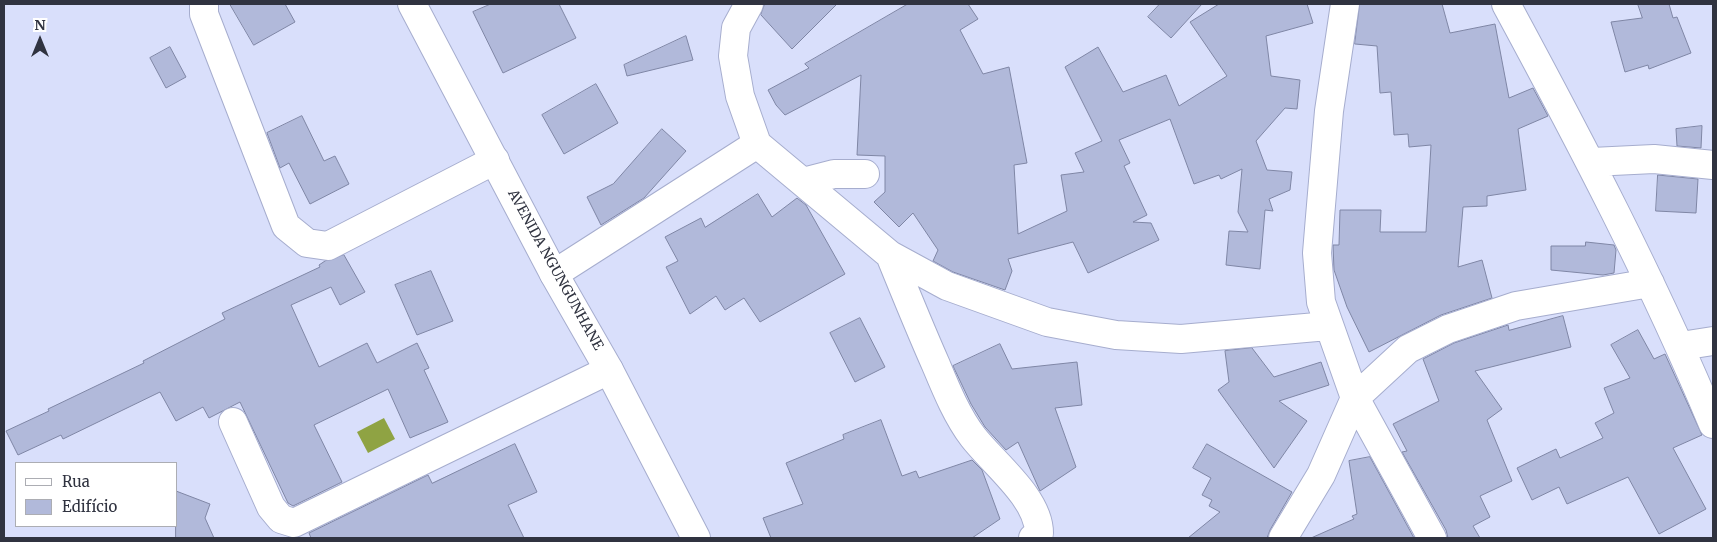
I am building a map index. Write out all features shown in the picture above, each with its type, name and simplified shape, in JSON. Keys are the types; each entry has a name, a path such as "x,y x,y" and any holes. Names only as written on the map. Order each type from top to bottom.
{"street":[{"path":"204,4 204,14 286,226 307,244 328,246 495,160"},
{"name":"AVENIDA NGUNGUNHANE","path":"412,4 554,274 609,370 696,538"},
{"path":"749,4 736,28 733,56 740,96 757,144 890,255 946,286 1047,322 1116,335 1181,339 1328,326"},
{"path":"1345,4 1330,112 1318,253 1321,302 1355,398 1432,538"},
{"path":"1506,4 1592,162 1681,346 1713,424"},
{"path":"554,274 757,144"},
{"path":"1592,162 1654,159 1713,165"},
{"path":"803,182 834,174 865,174"},
{"path":"890,255 947,391 968,429 1035,513 1039,523 1039,533 1033,538"},
{"path":"1283,538 1321,475 1355,398 1408,349 1448,329 1516,306 1650,283"},
{"path":"1681,346 1713,341"},
{"path":"233,422 270,507 281,519 294,523 609,370"}],"shaded area":[{"path":"384,418 395,439 368,453 357,432"}],"building":[{"path":"230,4 285,4 295,22 254,45"},
{"path":"491,4 559,4 576,38 503,73 473,12"},
{"path":"765,4 837,4 792,49 761,15"},
{"path":"908,4 968,4 978,19 960,30 983,74 1009,67 1027,163 1014,165 1018,234 1067,211 1061,175 1084,172 1075,153 1102,141 1065,67 1098,47 1123,92 1166,75 1179,106 1227,76 1190,22 1219,4 1307,4 1313,23 1266,36 1271,76 1300,80 1297,109 1285,108 1256,141 1267,170 1292,172 1290,190 1269,199 1273,211 1265,210 1260,269 1226,265 1229,231 1248,232 1238,212 1242,169 1221,179 1219,175 1194,184 1170,119 1119,140 1130,163 1124,166 1147,215 1133,222 1151,223 1159,240 1088,273 1073,242 1008,259 1012,271 1005,290 953,272 933,261 938,250 913,213 899,227 874,202 885,192 885,156 857,155 861,75 785,115 776,105 768,90 809,68 805,64"},
{"path":"1160,4 1202,4 1171,38 1148,17"},
{"path":"1360,4 1442,4 1450,33 1495,24 1509,98 1533,88 1548,116 1518,129 1526,190 1487,196 1487,206 1463,207 1458,267 1482,260 1492,298 1441,315 1369,352 1347,307 1334,270 1333,245 1339,245 1340,210 1381,210 1380,232 1426,232 1431,145 1409,147 1408,134 1394,135 1391,92 1380,93 1377,46 1355,44"},
{"path":"1638,4 1669,4 1673,18 1677,17 1691,53 1649,69 1648,65 1625,72 1611,22 1642,18"},
{"path":"686,36 693,60 627,76 624,65"},
{"path":"170,47 186,77 166,88 150,58"},
{"path":"596,84 618,123 564,154 542,115"},
{"path":"302,116 324,161 335,156 349,184 310,204 289,163 280,168 267,133"},
{"path":"1702,126 1701,148 1677,146 1676,129"},
{"path":"662,129 686,151 644,198 601,225 587,197 613,184"},
{"path":"1658,175 1698,179 1696,213 1656,211"},
{"path":"758,194 772,217 797,198 806,205 845,274 760,322 744,298 725,310 716,296 690,314 666,267 678,261 665,237 701,218 705,227"},
{"path":"1586,242 1614,245 1616,250 1614,273 1603,275 1551,270 1551,246 1585,246"},
{"path":"344,255 365,292 340,305 331,287 291,305 319,367 367,343 377,363 417,343 429,368 424,370 448,422 410,438 388,389 314,425 342,482 293,506 288,503 240,402 209,418 203,407 176,421 160,392 63,439 61,435 18,455 6,431 144,363 143,361 225,319 222,313 320,267 319,265 325,261"},
{"path":"431,271 453,321 417,335 395,285"},
{"path":"1563,316 1571,347 1475,371 1502,409 1487,420 1512,481 1480,496 1490,517 1473,526 1480,538 1448,538 1446,530 1402,452 1407,451 1393,424 1439,401 1423,359 1454,343 1508,325 1509,330"},
{"path":"860,318 885,367 855,382 830,333"},
{"path":"1638,330 1654,359 1665,354 1702,435 1673,448 1706,509 1659,534 1628,477 1567,504 1559,487 1532,500 1517,468 1556,449 1560,458 1603,438 1595,423 1614,413 1604,388 1630,378 1611,345"},
{"path":"1000,344 1012,369 1077,362 1082,405 1055,408 1076,467 1040,491 1018,442 1006,450 985,427 971,404 953,366"},
{"path":"1252,348 1274,377 1321,362 1329,385 1279,401 1307,421 1274,468 1218,390 1229,382 1225,351"},
{"path":"881,420 902,476 916,471 919,478 972,460 982,470 1000,519 972,538 771,538 763,518 803,504 786,463 844,439 843,435"},
{"path":"515,444 537,492 508,505 524,538 311,538 309,533 428,475 432,483"},
{"path":"1207,444 1292,492 1267,538 1188,538 1220,512 1209,506 1212,500 1202,495 1211,478 1193,468"},
{"path":"1370,457 1414,538 1311,538 1354,519 1352,516 1357,514 1349,461"},
{"path":"178,492 210,504 205,518 214,538 176,538 176,527 178,527"}]}
